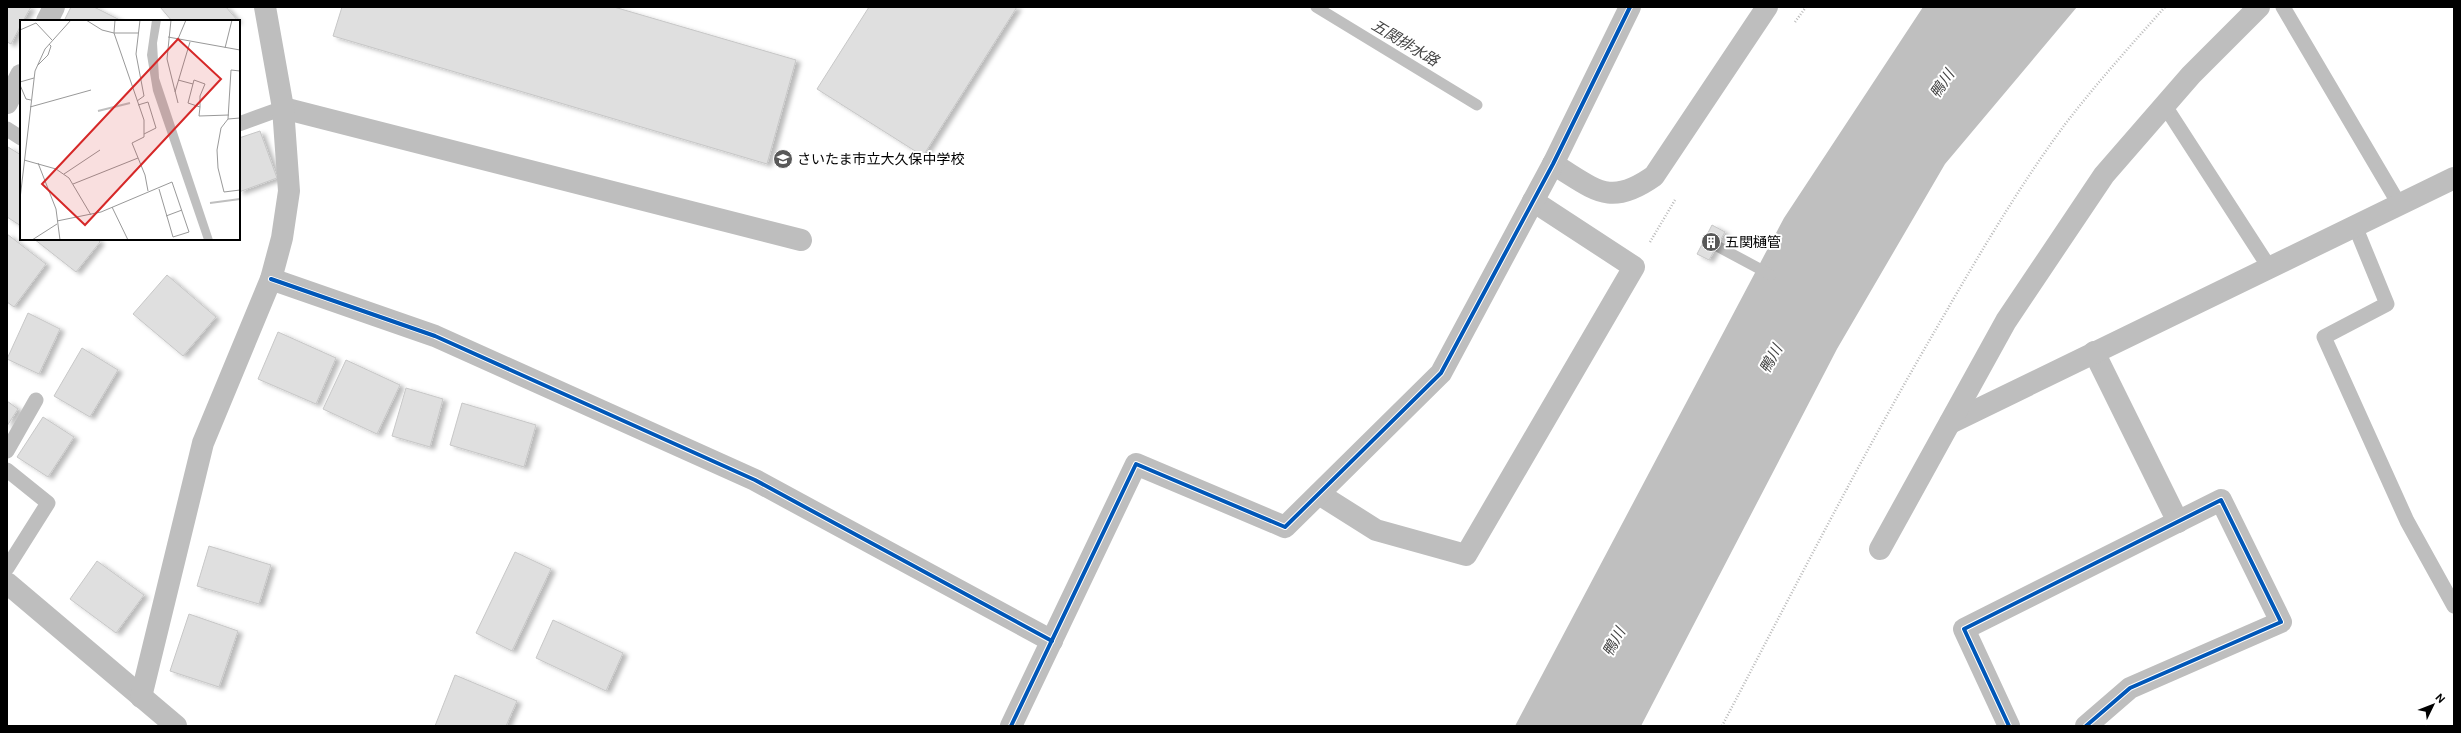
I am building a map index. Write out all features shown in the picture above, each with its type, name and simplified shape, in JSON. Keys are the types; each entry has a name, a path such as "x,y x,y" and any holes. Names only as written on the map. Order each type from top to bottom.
{"street":[{"path":"48,20 54,7"},
{"path":"140,697 203,443 272,279 282,238 289,191 283,108 265,7"},
{"path":"1011,726 1136,464 1285,527 1441,373 1553,164 1630,7"},
{"path":"1553,164 1600,192 1619,194 1636,189 1654,176 1767,7"},
{"path":"1880,549 2006,321 2096,188 2191,75 2259,7"},
{"path":"7,103 20,77"},
{"path":"283,108 801,240"},
{"path":"1950,423 2454,178"},
{"path":"1319,494 1376,530 1466,556 1634,268 1533,201"},
{"path":"272,279 435,336 755,480 1052,641"},
{"path":"2094,352 2178,522"},
{"path":"2009,726 1964,629 2222,500 2281,622 2130,688 2086,726"},
{"path":"7,583 176,726"}],"lane":[{"path":"2283,7 2399,204"},
{"path":"2165,106 2269,267"},
{"path":"240,124 283,108"},
{"path":"7,129 20,137"},
{"path":"2355,226 2387,304 2324,337 2407,522 2454,606"},
{"path":"7,451 36,400"},
{"path":"7,470 48,503 7,568"}],"path":[{"path":"1722,726 1900,391 1966,276 2013,202 2063,128 2112,66 2165,7"}],"water":[{"name":"鴨川","path":"1923,7 2077,7 1945,164 1837,349 1641,726 1515,726 1784,218"}],"building":[{"path":"7,7 31,7 24,20 20,20 20,27 11,44 7,42"},
{"path":"71,7 94,7 120,20 64,20"},
{"path":"160,7 226,7 237,20 171,20"},
{"path":"342,7 614,7 796,60 767,164 333,36"},
{"path":"869,7 1017,7 923,156 817,89"},
{"path":"260,131 277,178 240,192 240,138"},
{"path":"8,147 20,154 20,225 7,217"},
{"name":"五関樋管","path":"1712,225 1725,232 1709,260 1697,254"},
{"path":"7,234 46,264 14,307 7,302"},
{"path":"35,240 98,240 100,242 76,272"},
{"path":"167,275 216,317 183,356 133,314"},
{"path":"28,313 60,329 39,374 7,359"},
{"path":"278,332 336,358 316,404 258,379"},
{"path":"82,348 118,370 90,417 54,396"},
{"path":"346,360 400,385 377,434 323,409"},
{"path":"406,388 443,399 430,447 392,436"},
{"path":"7,401 18,409 7,426"},
{"path":"462,403 536,425 524,467 450,445"},
{"path":"43,417 74,437 48,477 17,457"},
{"path":"209,546 271,565 259,604 197,586"},
{"path":"515,552 551,569 512,651 476,633"},
{"path":"97,561 144,595 116,633 70,599"},
{"path":"189,614 238,631 219,687 170,671"},
{"path":"553,620 623,653 606,691 536,658"},
{"path":"455,675 517,701 506,726 435,726"}],"waterway":[{"name":"五関排水路","path":"1316,7 1477,105"},
{"name":"五関排水路","path":"1717,246 1771,275"}],"cycle path":[{"path":"1011,726 1136,464 1285,527 1441,373 1553,164 1630,7"},
{"path":"271,279 435,336 755,480 1052,641"},
{"path":"2009,726 1964,629 2221,500 2281,622 2130,688 2086,726"}],"place":[{"name":"さいたま市立大久保中学校","path":"783,159"},
{"name":"五関樋管","path":"1711,242"}]}
